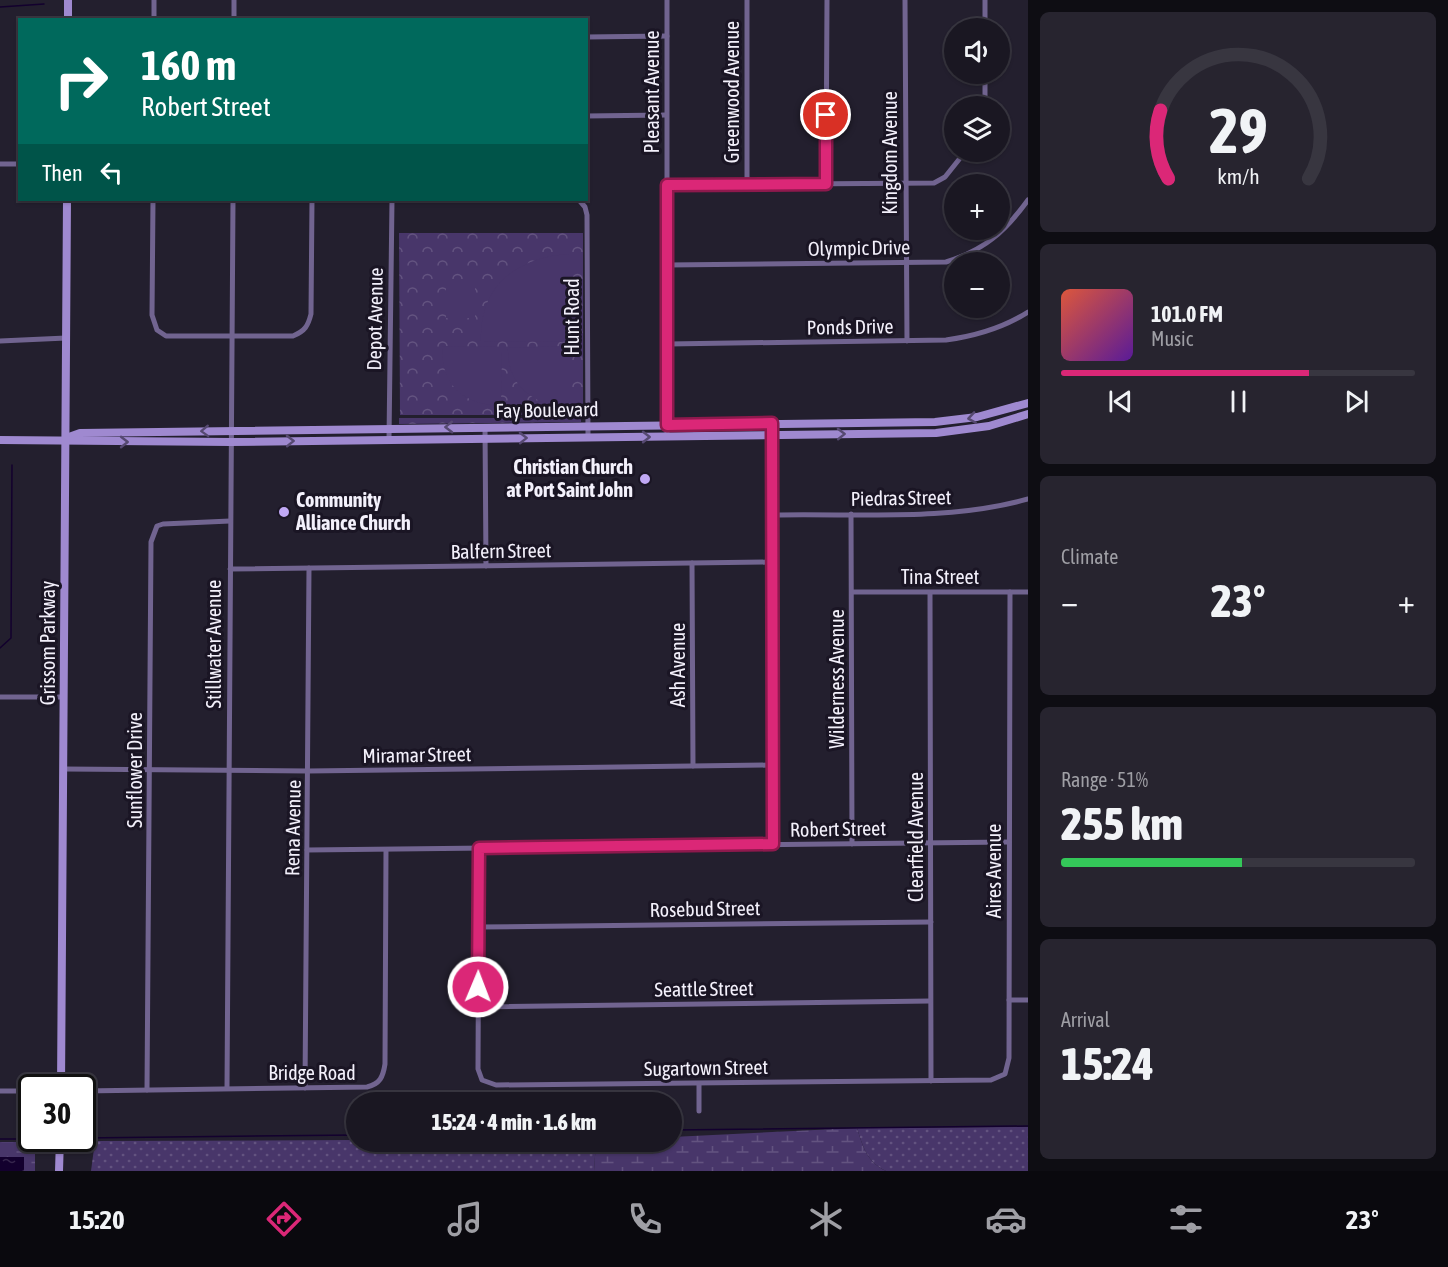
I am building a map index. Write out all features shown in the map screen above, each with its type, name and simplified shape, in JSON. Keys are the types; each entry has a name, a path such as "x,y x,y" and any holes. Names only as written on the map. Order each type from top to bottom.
{"main road":[{"path":"68,0 68,18"},
{"name":"Grissom Parkway","path":"61,1074 67,201"},
{"name":"Fay Boulevard","path":"0,440 66,438 80,433 231,430 909,422 977,417 1028,402"},
{"name":"Fay Boulevard","path":"66,438 79,442 231,442 909,433 979,428 1028,414"},
{"path":"59,1171 60,1152"}],"street":[{"path":"154,0 154,18"},
{"path":"234,0 234,18"},
{"name":"Pleasant Avenue","path":"667,0 667,437"},
{"name":"Greenwood Avenue","path":"747,0 747,185"},
{"path":"826,184 827,0"},
{"name":"Kingdom Avenue","path":"905,0 907,341"},
{"path":"985,0 985,18"},
{"path":"588,37 667,36"},
{"path":"588,116 666,115"},
{"path":"667,185 934,183 945,177 957,162"},
{"path":"0,164 18,164"},
{"name":"Olympic Drive","path":"667,265 946,262 972,253 992,241 1028,200"},
{"path":"153,201 153,324 166,336 293,336 302,332 309,325 311,314 312,201"},
{"name":"Stillwater Avenue","path":"227,1088 233,201"},
{"name":"Depot Avenue","path":"389,439 392,201"},
{"name":"Hunt Road","path":"580,201 585,207 587,215 588,437"},
{"name":"Ponds Drive","path":"668,344 907,341 971,337 999,327 1028,312"},
{"path":"0,341 66,338"},
{"path":"909,422 909,433"},
{"path":"772,423 773,844"},
{"path":"485,427 486,566"},
{"name":"Piedras Street","path":"773,514 952,513 982,510 1028,499"},
{"name":"Wilderness Avenue","path":"851,513 852,844"},
{"name":"Sunflower Drive","path":"147,1089 152,534 157,526 170,522 230,521"},
{"name":"Balfern Street","path":"230,569 773,562"},
{"name":"Ash Avenue","path":"692,563 693,766"},
{"name":"Rena Avenue","path":"305,1088 309,568"},
{"name":"Tina Street","path":"852,592 1028,592"},
{"name":"Aires Avenue","path":"931,1081 991,1080 1005,1074 1009,1058 1010,592"},
{"name":"Clearfield Avenue","path":"930,593 931,1081"},
{"path":"0,697 64,697"},
{"name":"Miramar Street","path":"64,769 308,771 772,765"},
{"name":"Robert Street","path":"308,850 1010,842"},
{"path":"478,1007 479,848"},
{"name":"Bridge Road","path":"96,1091 367,1087 380,1081 384,1074 387,850"},
{"name":"Rosebud Street","path":"479,927 931,922"},
{"path":"1009,1000 1028,1000"},
{"name":"Seattle Street","path":"478,1007 930,1001"},
{"name":"Sugartown Street","path":"478,1007 478,1069 482,1080 496,1085 931,1081"},
{"path":"699,1084 699,1111"},
{"path":"0,1091 18,1091"}],"green space":[{"path":"399,233 583,233 583,415 400,415"},
{"path":"569,254 569,336 563,342 481,341 482,321 487,304 505,278 518,268 533,261"},
{"path":"446,287 475,287 475,318 446,318"},
{"path":"442,346 497,347 502,351 501,406 465,397 457,390 445,372"},
{"path":"564,346 568,351 568,407 543,402 524,391 512,373 508,348"},
{"path":"399,418 581,418 581,422 399,424"},
{"path":"1028,1127 1028,1171 886,1171 870,1158 857,1128"},
{"path":"857,1128 870,1158 886,1171 594,1171 595,1152 682,1152 682,1137"},
{"path":"346,1140 346,1152 595,1152 594,1171 91,1171 94,1152 96,1152 96,1141"},
{"path":"0,1142 18,1142 18,1152 35,1152 35,1171 24,1171 24,1157 0,1157"}],"water":[{"path":"0,1157 24,1157 24,1171 0,1171"}],"waterway":[{"path":"0,7 44,4"},
{"path":"0,648 11,638 12,465"},
{"path":"682,1130 1028,1126"},
{"path":"96,1138 346,1135"},
{"path":"0,1139 18,1139"}],"place":[{"name":"Christian Church at Port Saint John","path":"645,479"},
{"name":"Community Alliance Church","path":"284,512"}],"route":[{"path":"478,987 479,848 773,844 772,423 667,425 667,185 826,184 826,115"}]}
